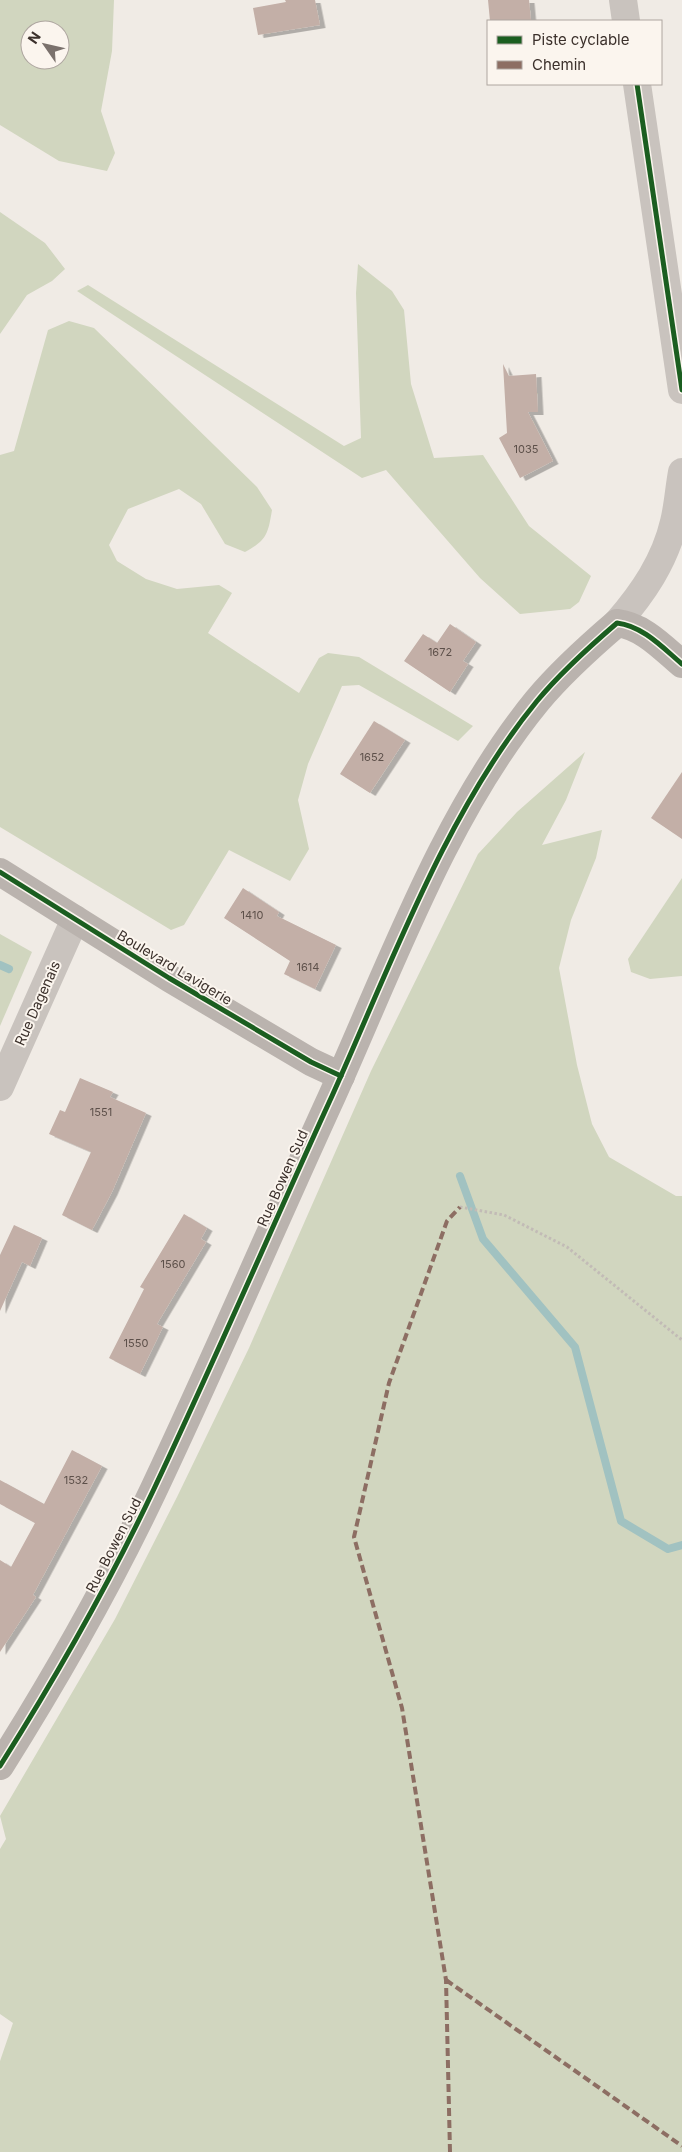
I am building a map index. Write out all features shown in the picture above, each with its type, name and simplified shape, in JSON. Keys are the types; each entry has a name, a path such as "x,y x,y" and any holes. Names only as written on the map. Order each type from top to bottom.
{"street":[{"path":"623,0 626,20"},
{"path":"637,85 682,390"},
{"path":"617,623 651,579 664,553 674,522 682,472"},
{"path":"617,623 629,625 641,632 682,664"},
{"name":"Rue Bowen Sud","path":"0,1766 43,1698 98,1598 152,1492 408,924 466,807 496,759 537,701 562,673 617,623"},
{"name":"Boulevard Lavigerie","path":"0,872 311,1062 341,1076"},
{"name":"Rue Dagenais","path":"0,1087 75,919"}],"path":[{"path":"460,1207 504,1215 567,1247 682,1340"}],"green space":[{"path":"0,0 114,0 112,51 101,111 115,153 107,171 59,161 0,125"},
{"path":"0,212 45,243 65,269 52,281 27,295 0,334"},
{"path":"358,264 392,291 404,310 411,384 434,458 483,455 529,526 591,576 579,602 570,609 520,614 480,578 386,470 362,478 77,291 88,285 344,446 361,438 356,293"},
{"path":"69,321 94,328 257,487 272,510 268,531 265,536 258,544 245,552 225,544 201,504 179,489 128,509 109,545 117,561 146,579 177,589 219,585 232,593 208,633 299,693 319,658 328,653 359,657 473,726 458,741 359,685 342,686 308,764 298,800 309,849 290,881 229,850 184,925 171,930 0,827 0,455 14,451 48,330"},
{"path":"585,752 566,800 542,845 602,830 596,858 571,920 559,968 577,1065 592,1124 609,1157 676,1196 682,1196 682,2152 0,2152 0,2061 13,2023 0,2014 0,1849 6,1839 0,1816 115,1619 177,1497 249,1348 371,1071 478,854 517,812"},
{"path":"682,878 682,976 650,979 631,972 628,959"},
{"path":"0,934 32,952 0,1026"}],"building":[{"path":"285,0 315,0 320,25 258,35 253,8 286,2"},
{"path":"488,0 529,0 531,20 490,20"},
{"path":"503,364 509,376 536,374 538,412 528,412 553,461 520,478 499,438 507,433"},
{"path":"450,624 476,642 463,661 468,664 450,692 404,661 423,634 437,643"},
{"path":"374,721 405,740 370,793 340,774"},
{"path":"682,772 682,839 651,818"},
{"path":"243,888 279,912 277,916 336,945 315,989 284,974 290,961 224,918"},
{"path":"80,1078 113,1092 110,1097 146,1113 112,1192 92,1230 62,1215 91,1152 49,1134 60,1110 65,1112"},
{"path":"184,1214 207,1228 201,1239 206,1242 157,1324 163,1327 140,1374 109,1358 144,1289 140,1287"},
{"path":"14,1225 42,1238 30,1266 22,1262 0,1311 0,1255"},
{"path":"72,1450 102,1466 33,1595 36,1597 0,1652 0,1560 11,1567 35,1523 0,1504 0,1480 44,1504"}],"waterway":[{"path":"0,965 9,969"},
{"path":"460,1176 483,1239 575,1347 621,1521 668,1549 682,1545"}],"marked path":[{"path":"450,2152 446,1980 402,1708 354,1537 389,1383 447,1221 460,1207"},
{"path":"446,1980 682,2146"}],"cycle path":[{"path":"637,85 682,390"},
{"path":"0,1766 81,1631 136,1526 221,1343 422,891 475,791 504,744 537,701 556,680 617,623 635,628 644,633 682,664"},
{"path":"0,872 169,978 311,1062 341,1076"}]}
